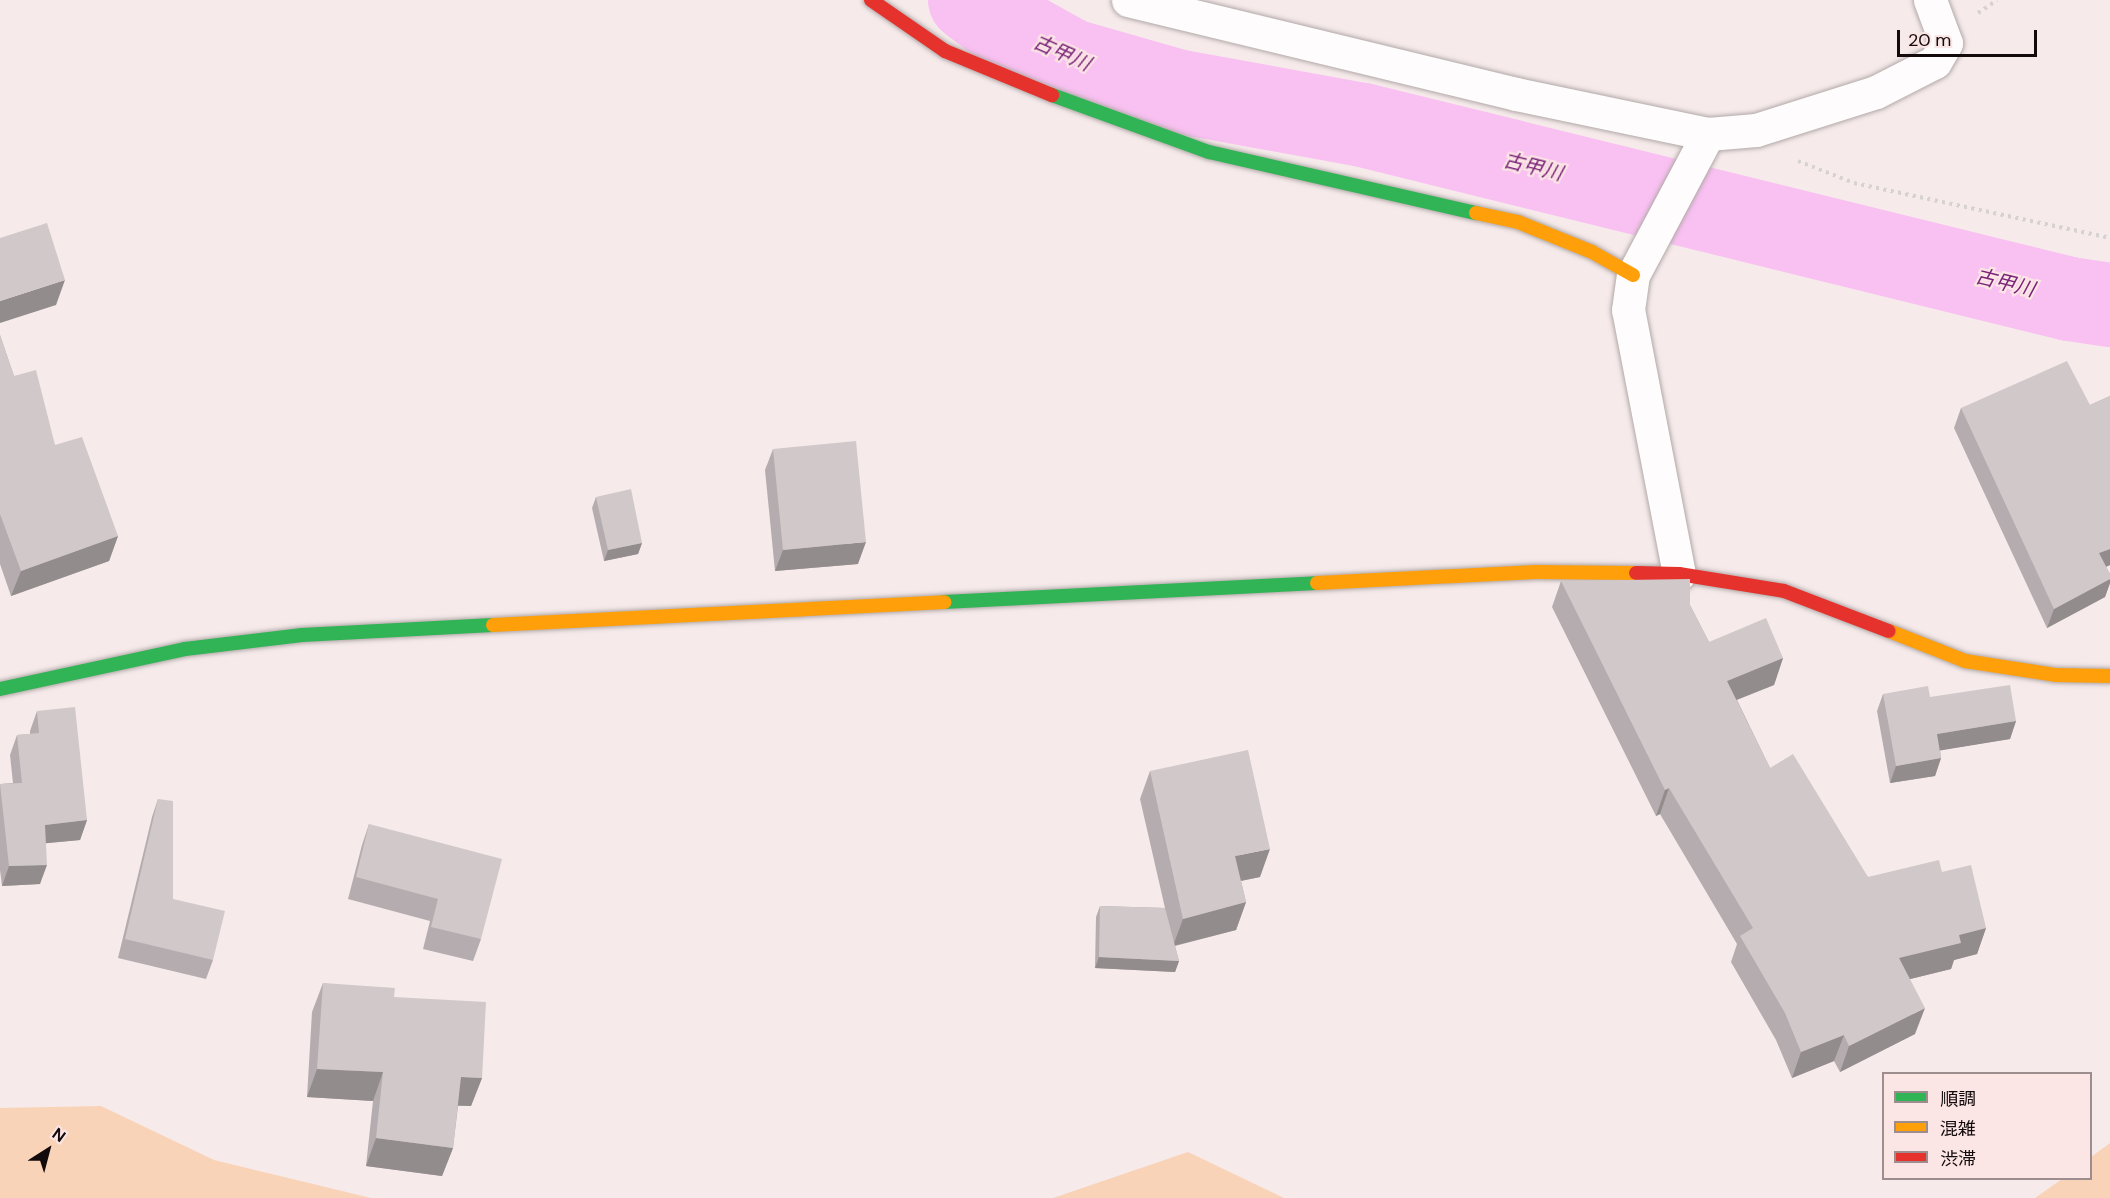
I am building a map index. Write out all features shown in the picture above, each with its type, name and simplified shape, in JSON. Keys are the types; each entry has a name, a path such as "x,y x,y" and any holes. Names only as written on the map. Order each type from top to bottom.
{"street":[{"path":"871,0 945,51 1074,104 1209,152 1518,222 1592,252 1633,275"},
{"path":"1128,0 1516,94 1703,144 1756,130 1876,92 1935,63 1946,43 1930,0"},
{"path":"1679,574 1628,310 1633,275 1654,240 1703,144"},
{"path":"0,689 185,649 302,635 1536,572 1679,574 1784,591 1965,661 2055,675 2110,676"}],"path":[{"path":"1756,130 1795,160 1854,183 2110,238"}],"shaded area":[{"path":"101,1106 214,1160 371,1198 0,1198 0,1108"},
{"path":"2110,1143 2110,1198 2035,1198 2061,1180 2092,1180 2092,1156"},
{"path":"1188,1152 1284,1198 1053,1198"}],"building":[{"path":"47,223 65,280 0,301 0,238"},
{"path":"0,335 14,376 36,370 55,445 82,437 118,536 21,571 0,514"},
{"path":"2067,361 2090,405 2110,396 2110,549 2099,553 2110,574 2110,579 2054,609 1961,408"},
{"path":"856,441 866,542 783,550 773,449"},
{"path":"631,489 642,543 608,550 596,497"},
{"path":"1690,579 1690,605 1709,642 1766,618 1783,658 1727,681 1770,768 1793,754 1868,877 1939,860 1942,872 1971,865 1986,928 1959,935 1961,943 1899,958 1925,1008 1849,1046 1844,1035 1801,1052 1785,1013 1740,936 1753,928 1669,788 1665,790 1561,581"},
{"path":"2010,685 2016,721 1937,734 1941,758 1896,766 1883,694 1928,686 1930,697"},
{"path":"75,707 87,820 45,825 47,865 9,866 0,784 22,783 17,735 39,733 37,711"},
{"path":"1248,750 1270,849 1235,856 1246,902 1183,919 1150,771"},
{"path":"158,799 173,801 173,899 225,911 213,960 125,939"},
{"path":"369,824 502,859 481,939 431,927 438,899 356,877"},
{"path":"1100,906 1165,908 1179,961 1099,957"},
{"path":"323,983 395,988 394,997 486,1002 482,1078 461,1077 453,1148 376,1138 383,1072 317,1069"}],"waterway":[{"name":"古甲川","path":"970,0 997,20 1071,61 1176,91 1363,125 2070,299 2110,305"}],"traffic: fast":[{"path":"1052,95 1209,152 1476,213"},
{"path":"944,602 1317,583"},
{"path":"0,689 185,649 302,635 493,625"}],"traffic: slow":[{"path":"1476,213 1518,222 1592,252 1633,275"},
{"path":"1317,583 1536,572 1636,573"},
{"path":"493,625 944,602"},
{"path":"1889,631 1965,661 2055,675 2110,676"}],"traffic: jam":[{"path":"871,0 945,51 1052,95"},
{"path":"1636,573 1679,574 1784,591 1889,631"}]}
